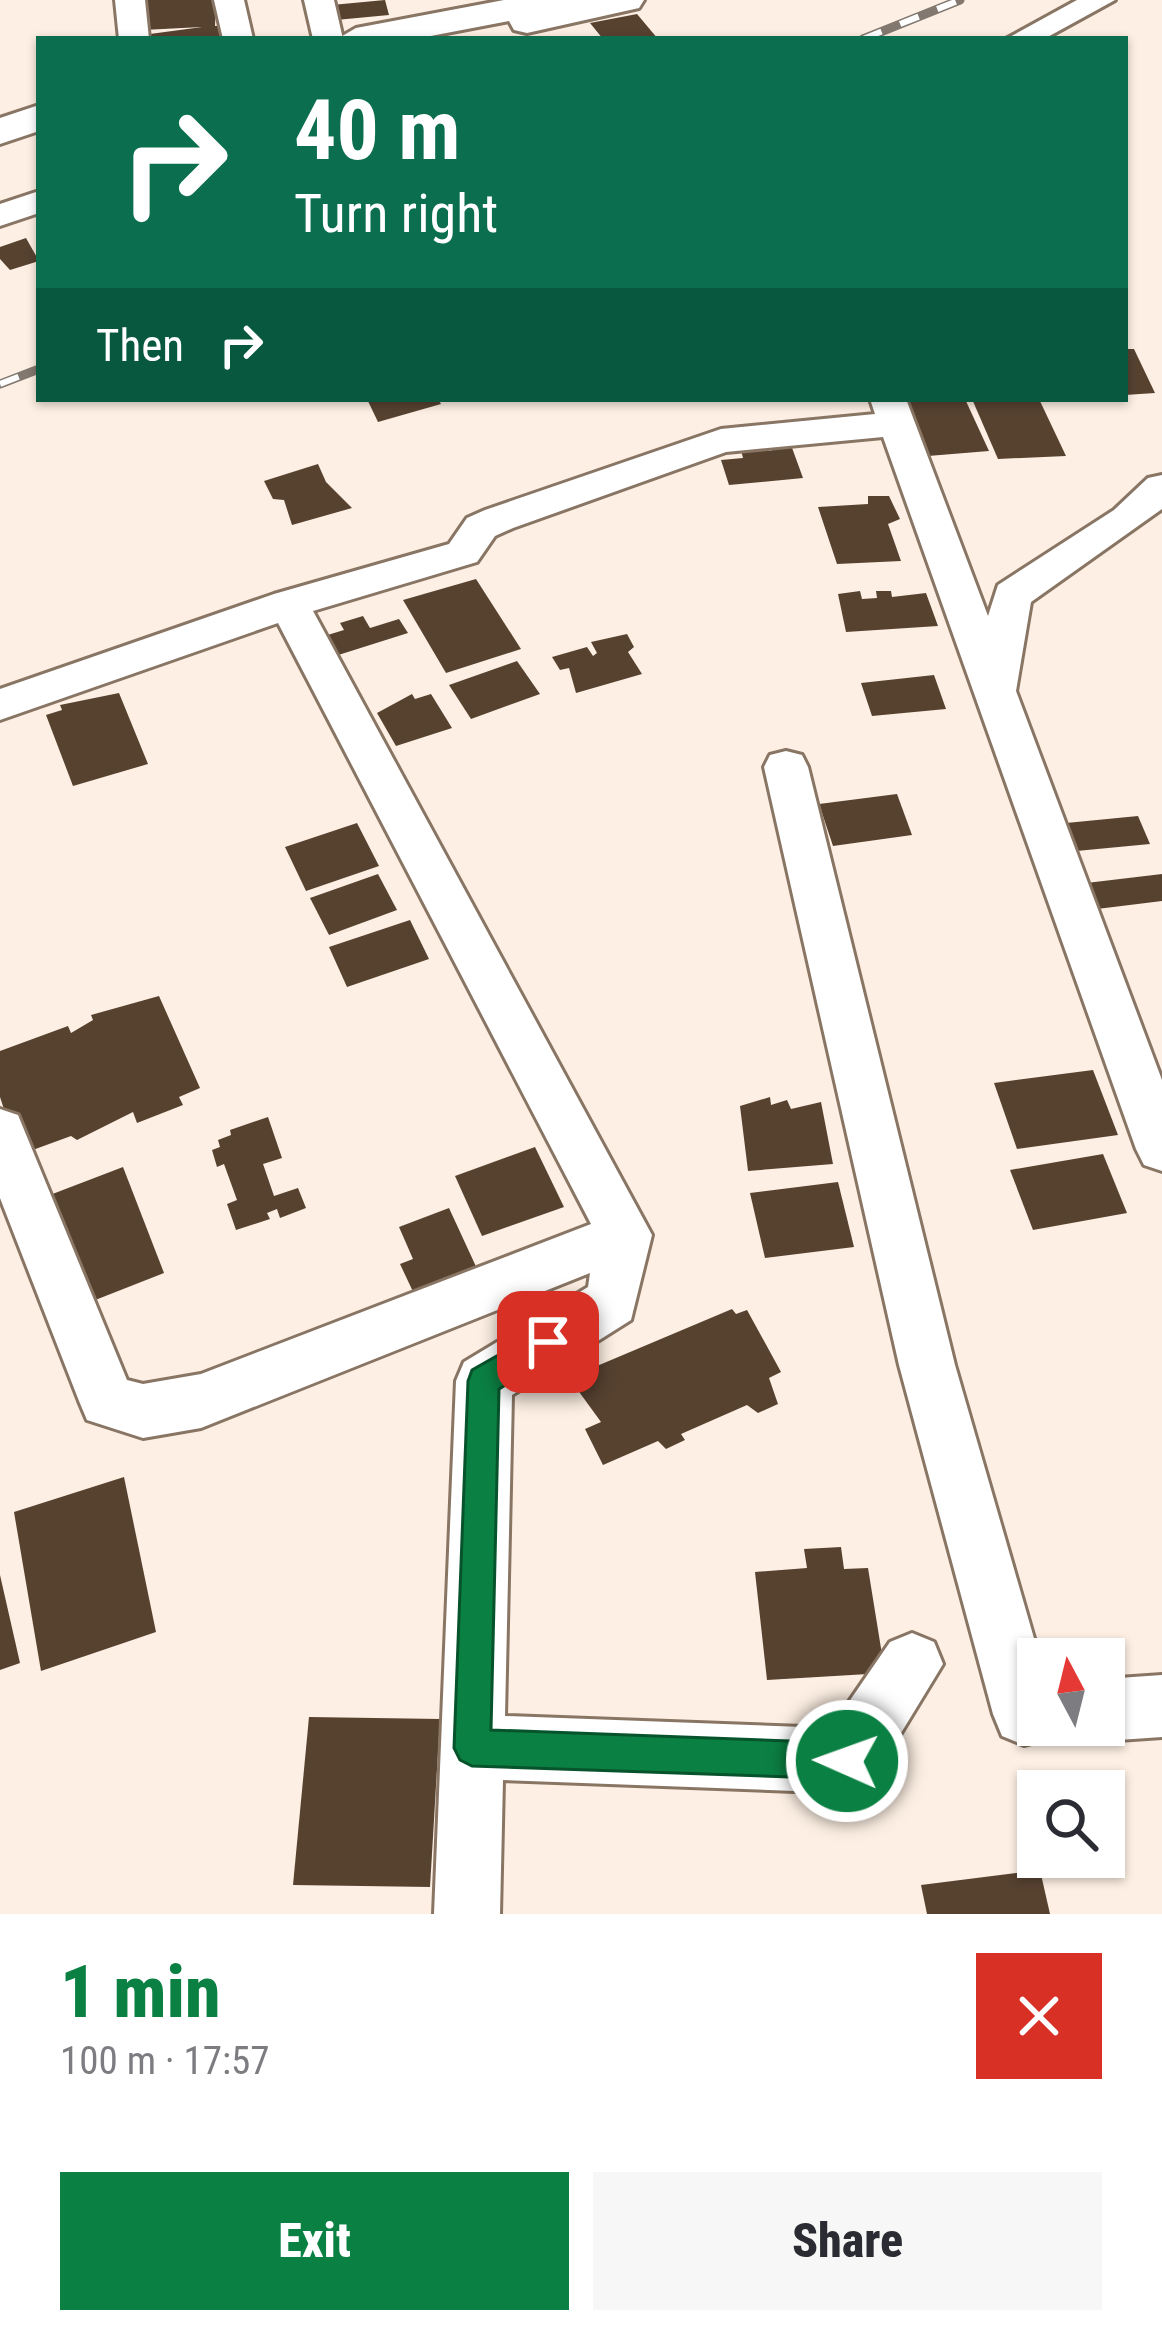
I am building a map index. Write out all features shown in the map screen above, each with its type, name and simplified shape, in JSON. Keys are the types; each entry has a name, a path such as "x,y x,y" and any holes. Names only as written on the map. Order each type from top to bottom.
{"street":[{"path":"130,0 134,36"},
{"path":"229,0 237,36"},
{"path":"319,0 327,36"},
{"path":"372,36 562,0"},
{"path":"449,36 626,0"},
{"path":"1027,36 1100,0"},
{"path":"0,109 36,97"},
{"path":"0,132 36,119"},
{"path":"0,216 36,202"},
{"path":"0,705 289,604 463,554 481,527 499,519 721,440 892,411 1162,1149"},
{"path":"996,692 1012,595 1128,519 1162,487"},
{"path":"289,604 625,1235 612,1302 484,1381 467,1914"},
{"path":"786,767 927,1365 1017,1689"},
{"path":"0,1131 107,1401 143,1411 201,1401 625,1235"},
{"path":"472,1748 847,1761 911,1664"},
{"path":"1125,1709 1162,1706"}],"building":[{"path":"145,0 216,0 215,26 227,25 230,36 150,34 202,27 143,30"},
{"path":"385,0 389,15 336,20 332,5"},
{"path":"637,14 655,36 601,36 590,23"},
{"path":"26,238 36,262 10,270 0,259 0,247"},
{"path":"1128,349 1134,349 1155,393 1128,395"},
{"path":"368,402 441,404 378,422"},
{"path":"909,402 966,402 989,451 928,456"},
{"path":"973,402 1040,402 1066,456 998,459"},
{"path":"739,443 766,446 769,451 791,445 803,478 729,485 721,460 743,458"},
{"path":"318,464 326,482 352,508 292,525 284,500 273,499 264,481"},
{"path":"868,496 889,496 900,519 888,524 901,561 837,564 818,507 868,504"},
{"path":"476,579 521,649 446,673 403,600"},
{"path":"860,591 862,599 877,598 876,591 891,591 892,597 926,593 938,626 846,632 838,594"},
{"path":"363,616 370,628 399,619 408,633 332,657 321,637 344,630 340,623"},
{"path":"627,634 634,647 628,652 642,674 576,693 569,668 560,670 552,657 587,647 593,656 597,653 591,642"},
{"path":"517,661 540,694 471,719 449,685"},
{"path":"934,675 946,709 872,716 861,683"},
{"path":"119,693 148,764 73,786 46,715 62,710 60,705"},
{"path":"412,694 415,699 431,694 452,728 396,746 377,713"},
{"path":"897,794 912,835 833,846 819,804"},
{"path":"1138,816 1150,844 1066,852 1056,824"},
{"path":"357,823 379,866 306,891 285,847"},
{"path":"378,874 397,910 329,935 310,898"},
{"path":"1162,874 1162,901 1089,910 1078,884"},
{"path":"410,920 429,959 347,987 329,947"},
{"path":"159,996 200,1088 179,1097 183,1105 137,1123 133,1112 77,1140 71,1136 19,1155 0,1097 0,1051 68,1026 71,1033 93,1020 91,1015"},
{"path":"1093,1070 1118,1135 1017,1149 994,1083"},
{"path":"770,1097 771,1105 787,1100 791,1109 821,1102 833,1164 748,1171 740,1106"},
{"path":"268,1117 282,1158 263,1164 274,1196 298,1188 306,1208 280,1218 277,1209 267,1213 270,1219 236,1230 227,1204 237,1200 224,1164 217,1167 212,1150 220,1147 218,1140 231,1135 230,1130"},
{"path":"535,1147 564,1207 482,1236 455,1176"},
{"path":"1103,1154 1127,1213 1033,1230 1010,1170"},
{"path":"123,1167 164,1273 80,1306 42,1198"},
{"path":"838,1182 854,1247 765,1258 750,1193"},
{"path":"449,1208 479,1273 416,1298 400,1264 413,1259 399,1227"},
{"path":"732,1309 736,1314 747,1310 781,1372 769,1378 778,1404 758,1413 747,1405 681,1434 685,1440 666,1449 658,1441 603,1465 585,1429 601,1422 577,1389 590,1384 585,1371"},
{"path":"124,1477 156,1632 41,1671 14,1512"},
{"path":"841,1547 844,1569 868,1568 885,1673 767,1680 755,1572 807,1568 804,1549"},
{"path":"0,1575 20,1663 0,1670"},
{"path":"309,1717 440,1719 430,1887 293,1885"},
{"path":"1017,1873 1017,1878 1042,1878 1050,1914 927,1914 921,1885"}],"railway":[{"path":"870,36 960,0"},
{"path":"0,384 36,370"}],"route":[{"path":"548,1342 484,1381 472,1748 847,1761"}]}
